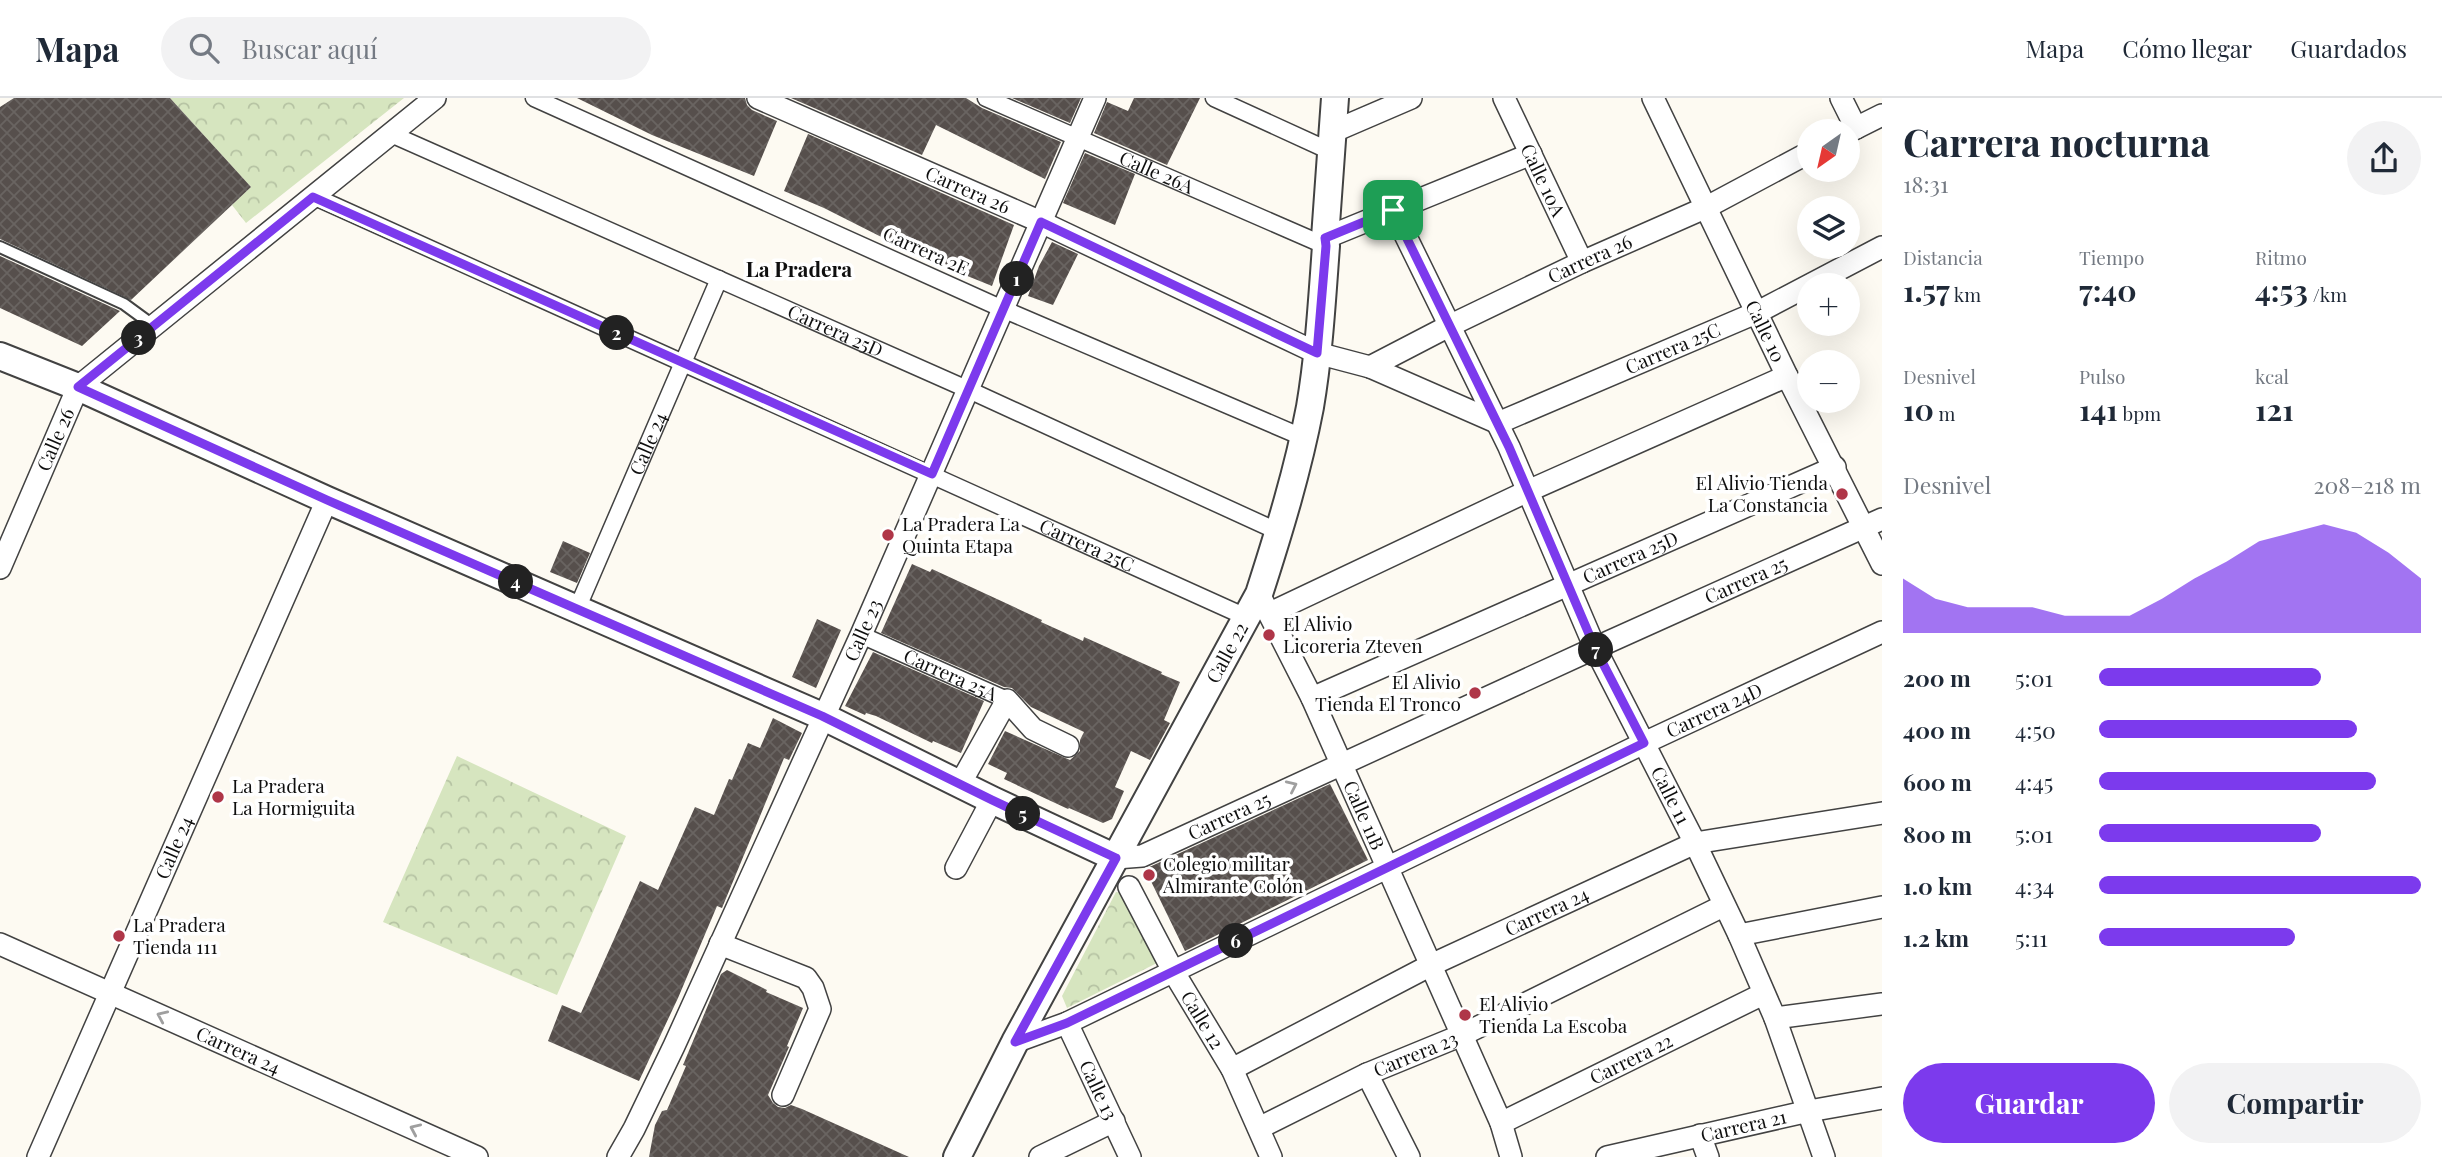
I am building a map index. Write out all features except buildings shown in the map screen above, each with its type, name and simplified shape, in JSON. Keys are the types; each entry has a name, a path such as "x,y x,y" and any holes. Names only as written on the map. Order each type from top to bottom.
{"street":[{"name":"Calle 26","path":"0,568 78,387 435,98"},
{"name":"Carrera 2E","path":"534,98 1004,310 1302,437"},
{"name":"Carrera 26","path":"758,98 795,105 1317,353 1370,367 1498,423"},
{"name":"Calle 26A","path":"986,98 1326,242"},
{"name":"Calle 23","path":"618,1157 634,1129 861,635 1095,98"},
{"path":"1214,98 1332,142 1411,98"},
{"name":"Calle 22","path":"957,1157 1015,1042 1258,608 1310,407 1326,242 1335,98"},
{"name":"Calle 10A","path":"1504,98 1582,262"},
{"name":"Calle 10","path":"1653,98 1787,376 1835,467 1873,524 1882,564"},
{"path":"1841,98 1848,119"},
{"path":"1860,126 1882,115"},
{"name":"Carrera 25D","path":"391,134 970,390 1279,533"},
{"path":"1326,242 1393,210 1531,154"},
{"name":"Carrera 26","path":"1370,367 1582,262 1707,207 1797,159"},
{"name":"Carrera 25C","path":"313,197 932,474 1258,608"},
{"name":"Calle 11","path":"1393,210 1498,423 1595,648 1739,935 1775,1017 1824,1157"},
{"name":"Carrera 25C","path":"1498,423 1758,312 1880,253"},
{"name":"Calle 24","path":"578,609 719,279"},
{"path":"0,356 78,387 327,500 822,716 1116,858"},
{"path":"1258,608 1787,376"},
{"name":"Carrera 25D","path":"1312,698 1835,467"},
{"name":"Calle 24","path":"38,1157 327,500"},
{"name":"Carrera 25","path":"1116,858 1142,856 1341,763 1873,524"},
{"name":"Calle 11B","path":"1258,608 1312,698 1501,1123 1511,1157"},
{"name":"Carrera 24D","path":"1015,1042 1067,1023 1644,743 1882,632"},
{"name":"Carrera 25A","path":"861,635 1007,700 1033,729 1068,746"},
{"path":"960,784 1007,700"},
{"path":"956,868 992,800"},
{"name":"Carrera 24","path":"1232,1069 1431,965 1695,843 1882,813"},
{"name":"Calle 12","path":"1129,887 1173,971 1232,1069 1271,1157"},
{"name":"Carrera 23","path":"1258,1128 1367,1074 1462,1035 1723,906"},
{"path":"1739,935 1882,907"},
{"name":"Carrera 24","path":"0,944 477,1157"},
{"path":"720,944 806,978 813,988 820,1009 783,1095"},
{"name":"Carrera 22","path":"1501,1123 1763,994"},
{"path":"1775,1017 1882,1004"},
{"name":"Calle 13","path":"1067,1023 1130,1157"},
{"path":"1367,1074 1409,1157"},
{"name":"Carrera 21","path":"1607,1157 1809,1111 1882,1098"},
{"path":"1040,1157 1114,1121"},
{"path":"1700,1135 1708,1157"}],"lane":[{"path":"0,247 124,304 154,326"}],"green space":[{"path":"170,98 404,98 246,223 232,205 251,187"},
{"path":"457,756 626,836 557,995 383,922"},
{"path":"1116,892 1128,894 1161,961 1067,1008 1062,996"}],"place":[{"name":"El Alivio Tienda La Constancia","path":"1842,494"},
{"name":"La Pradera La Quinta Etapa","path":"888,535"},
{"name":"El Alivio Licoreria Zteven","path":"1269,635"},
{"name":"El Alivio Tienda El Tronco","path":"1475,693"},
{"name":"La Pradera La Hormiguita","path":"218,797"},
{"name":"Colegio militar Almirante Colón","path":"1149,875"},
{"name":"La Pradera Tienda 111","path":"119,936"},
{"name":"El Alivio Tienda La Escoba","path":"1465,1015"}],"district":[{"name":"La Pradera","path":"799,270"}],"route":[{"path":"313,197 932,474 1041,222 1317,353 1325,238 1393,210 1509,447 1595,648 1644,743 1067,1023 1015,1042 1116,858 822,716 327,500 78,387 313,197"}]}
